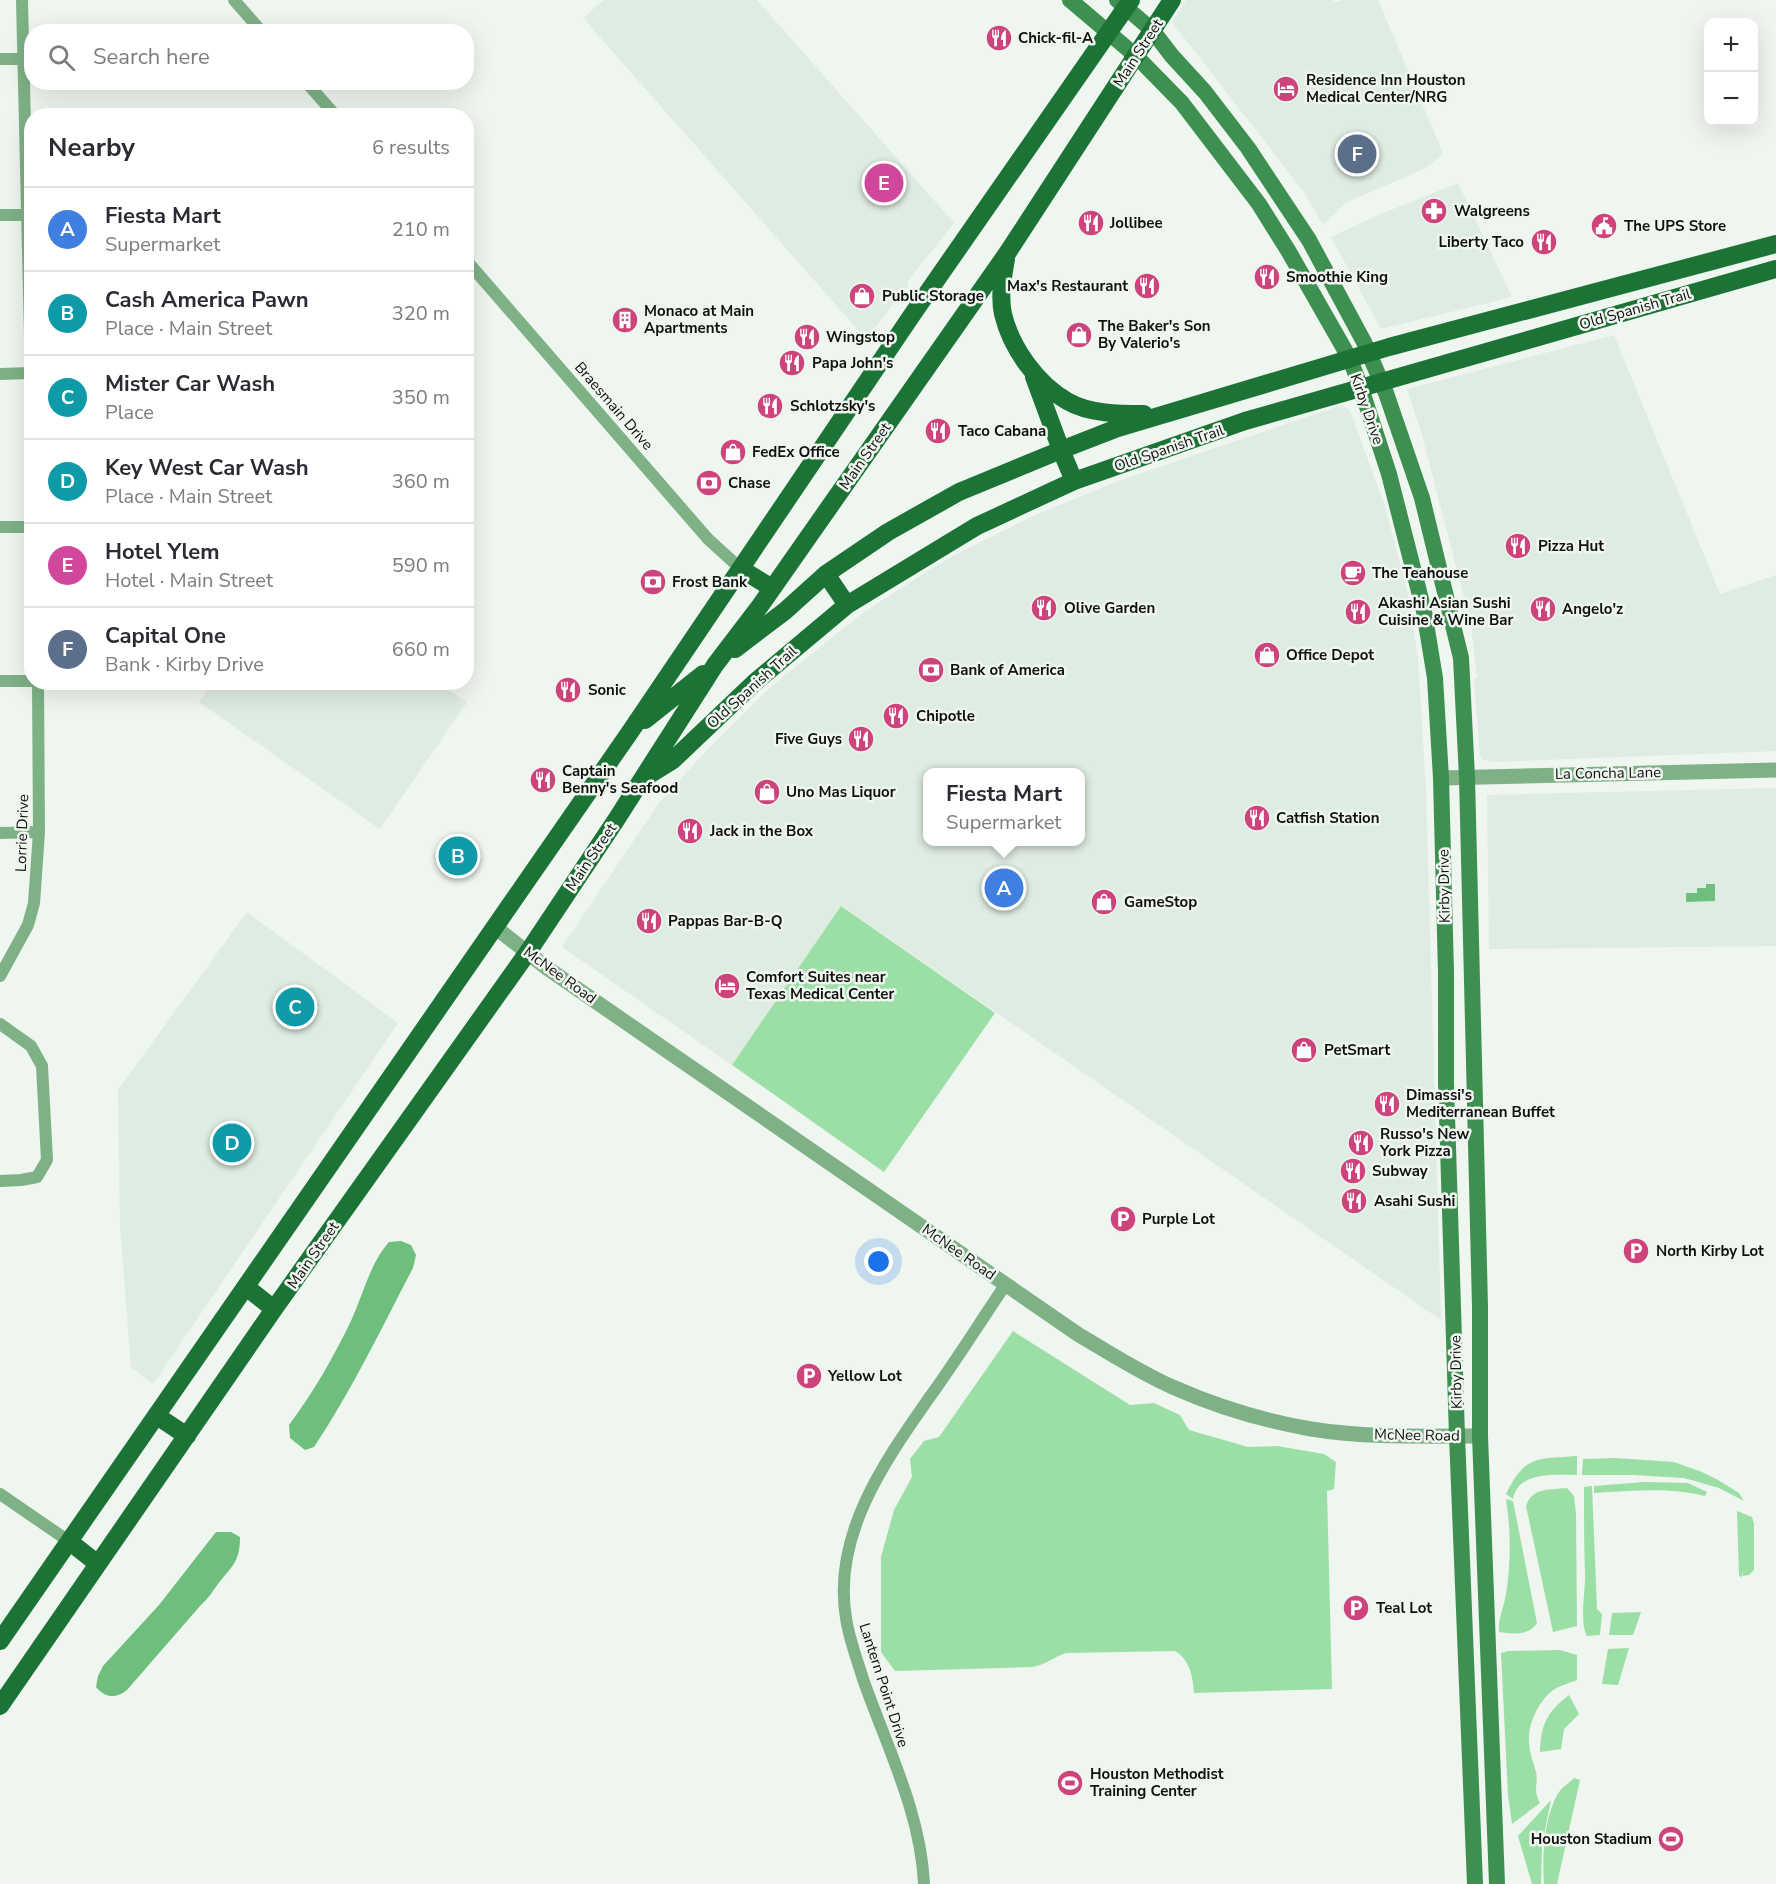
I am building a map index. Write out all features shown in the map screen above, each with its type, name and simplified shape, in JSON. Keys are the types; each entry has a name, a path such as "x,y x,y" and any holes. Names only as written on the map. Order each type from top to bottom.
{"main road":[{"name":"Kirby Drive","path":"1070,0 1136,56 1182,103 1249,190 1289,252 1350,359 1361,388 1389,474 1424,611 1436,678 1441,778 1446,973 1446,1083 1475,1884"},
{"name":"Main Street","path":"0,1706 274,1309 528,952 616,820 715,664 772,588 1008,252 1172,0"},
{"name":"Kirby Drive","path":"1125,2 1205,92 1248,148 1324,266 1370,353 1422,498 1461,658 1467,777 1480,1307 1480,1436 1497,1884"},
{"path":"0,1641 630,732 1107,32 1125,2"},
{"path":"1249,190 1268,177"},
{"name":"Old Spanish Trail","path":"630,732 785,611 826,574 888,532 959,492 1115,429 1370,353 1776,244"},
{"path":"1008,252 1001,287 1003,314 1016,348 1031,369 1051,389 1069,402 1116,414 1167,415"},
{"name":"Old Spanish Trail","path":"640,780 674,760 754,683 847,605 977,526 1074,481 1245,422 1776,270"},
{"path":"1673,272 1682,296"},
{"path":"1515,313 1523,341"},
{"path":"1031,369 1049,413 1060,450 1074,481"},
{"path":"741,569 772,588"},
{"path":"826,574 847,605"},
{"path":"1446,973 1471,973"},
{"path":"246,1287 274,1309"},
{"path":"157,1416 187,1436"},
{"path":"70,1542 98,1564"},
{"path":"1468,1709 1491,1709"}],"street":[{"path":"0,59 24,59 22,0"},
{"path":"234,0 255,24"},
{"path":"25,90 25,108"},
{"path":"313,90 329,108"},
{"path":"0,215 24,215"},
{"name":"Braesmain Drive","path":"474,269 708,539 741,569"},
{"path":"0,374 24,373"},
{"path":"0,527 24,527"},
{"path":"0,681 24,681"},
{"name":"Lorrie Drive","path":"0,976 28,925 34,903 39,832 38,690"},
{"name":"La Concha Lane","path":"1441,778 1776,770"},
{"path":"0,833 39,832"},
{"name":"McNee Road","path":"495,927 548,968 1079,1335 1129,1365 1175,1388 1227,1407 1311,1429 1389,1436 1480,1436"},
{"path":"0,1024 31,1046 42,1066 47,1160 37,1177 0,1181"},
{"name":"Lantern Point Drive","path":"924,1884 918,1839 905,1794 854,1652 845,1616 845,1578 851,1540 865,1499 900,1438 930,1398 1006,1284"},
{"path":"0,1494 70,1542"}],"shaded area":[{"path":"604,0 757,0 954,223 866,339 583,18"},
{"path":"1186,0 1332,0 1336,2 1378,0 1443,153 1428,167 1345,203 1323,225 1304,192 1172,22"},
{"path":"1458,183 1512,297 1381,329 1331,237"},
{"path":"1614,335 1720,594 1776,575 1776,751 1495,762 1483,760 1480,756 1474,679 1477,678 1471,625 1423,438 1407,389"},
{"path":"1342,405 1350,411 1385,506 1409,598 1418,659 1426,790 1441,1320 842,906 732,1065 562,947 659,803 708,749 773,685 864,612 945,560 1033,516 1121,480"},
{"path":"208,690 449,690 467,702 380,829 199,702"},
{"path":"1776,788 1776,946 1489,949 1487,795"},
{"path":"1706,884 1715,884 1715,901 1686,902 1686,893 1697,893 1697,888 1706,888"},
{"path":"841,906 995,1013 884,1172 732,1065"},
{"path":"247,912 398,1023 153,1384 131,1367 120,1225 118,1090"},
{"path":"401,1241 411,1245 416,1255 413,1268 341,1404 314,1447 305,1450 290,1438 289,1425 337,1348 382,1250 389,1242"},
{"path":"1013,1331 1130,1405 1154,1403 1180,1415 1189,1430 1248,1447 1277,1446 1324,1454 1336,1462 1334,1489 1327,1491 1332,1689 1194,1693 1192,1675 1184,1659 1175,1651 1066,1653 1032,1667 895,1671 881,1652 881,1557 894,1510 912,1477 910,1459 924,1441 939,1437"},
{"path":"1577,1456 1577,1475 1539,1476 1522,1483 1513,1499 1506,1494 1519,1472 1526,1466 1542,1459"},
{"path":"1615,1458 1674,1462 1718,1480 1739,1493 1744,1501 1719,1488 1684,1478 1582,1475 1583,1459"},
{"path":"1644,1482 1688,1483 1707,1492 1705,1496 1664,1491 1594,1493 1594,1486"},
{"path":"1592,1486 1597,1609 1602,1614 1600,1635 1587,1636 1583,1623 1584,1487"},
{"path":"1567,1488 1574,1496 1576,1515 1577,1626 1553,1632 1526,1506 1537,1492"},
{"path":"1506,1499 1513,1501 1537,1623 1530,1630 1520,1633 1499,1632 1510,1558"},
{"path":"1737,1511 1752,1517 1754,1524 1754,1570 1749,1575 1743,1576 1742,1571 1742,1577 1739,1576"},
{"path":"216,1532 231,1532 240,1537 239,1552 231,1568 208,1598 127,1690 115,1696 103,1693 96,1687 103,1666 159,1605"},
{"path":"1641,1612 1633,1635 1609,1635 1612,1613"},
{"path":"1629,1648 1618,1685 1602,1684 1608,1649"},
{"path":"1560,1650 1577,1655 1577,1680 1552,1691 1535,1713 1530,1727 1529,1744 1537,1776 1536,1794 1540,1803 1512,1824 1508,1795 1501,1653"},
{"path":"1569,1695 1579,1714 1564,1729 1561,1749 1540,1752 1544,1726 1550,1713"},
{"path":"1574,1778 1580,1780 1557,1884 1544,1884 1543,1862 1549,1815 1559,1792"},
{"path":"1551,1800 1542,1845 1541,1884 1532,1884 1518,1836"}],"place":[{"name":"Chick-fil-A","path":"999,38"},
{"name":"Residence Inn Houston Medical Center/NRG","path":"1286,89"},
{"name":"Capital One","path":"1357,154"},
{"name":"Hotel Ylem","path":"884,183"},
{"name":"Walgreens","path":"1434,211"},
{"name":"Jollibee","path":"1091,223"},
{"name":"The UPS Store","path":"1604,226"},
{"name":"Liberty Taco","path":"1544,242"},
{"name":"Smoothie King","path":"1267,277"},
{"name":"Max's Restaurant","path":"1147,286"},
{"name":"Public Storage","path":"862,296"},
{"name":"Monaco at Main Apartments","path":"625,320"},
{"name":"The Baker's Son By Valerio's","path":"1079,335"},
{"name":"Wingstop","path":"807,337"},
{"name":"Papa John's","path":"792,363"},
{"name":"Schlotzsky's","path":"770,406"},
{"name":"Taco Cabana","path":"938,431"},
{"name":"FedEx Office","path":"733,452"},
{"name":"Chase","path":"709,483"},
{"name":"Pizza Hut","path":"1518,546"},
{"name":"The Teahouse","path":"1353,573"},
{"name":"Frost Bank","path":"653,582"},
{"name":"Olive Garden","path":"1044,608"},
{"name":"Angelo'z","path":"1543,609"},
{"name":"Akashi Asian Sushi Cuisine & Wine Bar","path":"1358,612"},
{"name":"Office Depot","path":"1267,655"},
{"name":"Bank of America","path":"931,670"},
{"name":"Sonic","path":"568,690"},
{"name":"Chipotle","path":"896,716"},
{"name":"Five Guys","path":"861,739"},
{"name":"Captain Benny's Seafood","path":"543,780"},
{"name":"Uno Mas Liquor","path":"767,792"},
{"name":"Catfish Station","path":"1257,818"},
{"name":"Jack in the Box","path":"690,831"},
{"name":"Cash America Pawn","path":"458,856"},
{"name":"Fiesta Mart","path":"1004,888"},
{"name":"GameStop","path":"1104,902"},
{"name":"Pappas Bar-B-Q","path":"649,921"},
{"name":"Comfort Suites near Texas Medical Center","path":"727,986"},
{"name":"Mister Car Wash","path":"295,1007"},
{"name":"PetSmart","path":"1304,1050"},
{"name":"Dimassi's Mediterranean Buffet","path":"1387,1104"},
{"name":"Key West Car Wash","path":"232,1143"},
{"name":"Russo's New York Pizza","path":"1361,1143"},
{"name":"Subway","path":"1353,1171"},
{"name":"Asahi Sushi","path":"1354,1201"},
{"name":"Purple Lot","path":"1123,1219"},
{"name":"North Kirby Lot","path":"1636,1251"},
{"name":"Yellow Lot","path":"809,1376"},
{"name":"Teal Lot","path":"1356,1608"},
{"name":"Houston Methodist Training Center","path":"1070,1783"},
{"name":"Houston Stadium","path":"1671,1839"}]}
